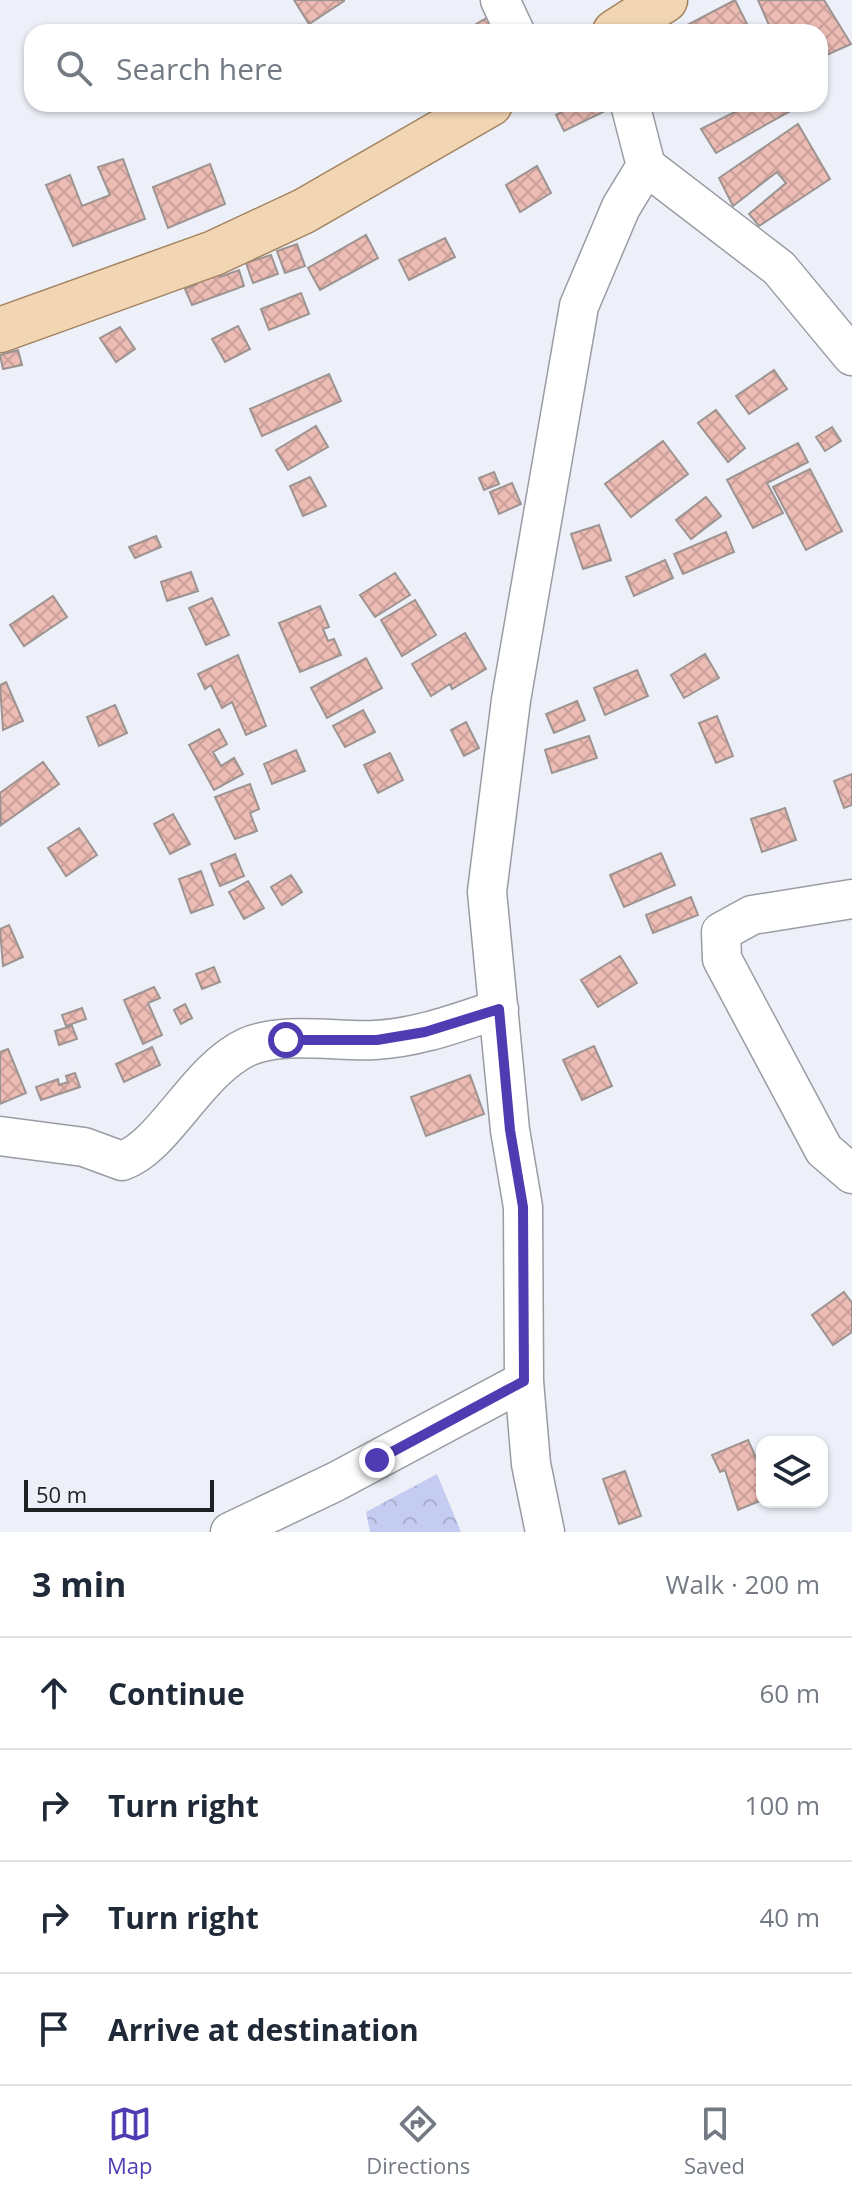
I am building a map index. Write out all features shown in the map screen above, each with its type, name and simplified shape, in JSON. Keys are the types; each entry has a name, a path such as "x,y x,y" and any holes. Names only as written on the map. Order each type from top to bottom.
{"main road":[{"path":"628,24 665,0"},
{"path":"0,330 214,253 402,157 477,112"}],"street":[{"path":"500,0 511,24"},
{"path":"632,112 646,166 779,268 852,356"},
{"path":"545,1532 531,1464 524,1381 523,1207 510,1130 487,892 511,700 579,306 621,207 646,166"},
{"path":"852,899 752,915 721,932 719,945 722,959 768,1050 824,1150 852,1174"},
{"path":"0,1136 84,1147 122,1161 152,1138 223,1059 252,1045 286,1040 377,1040 425,1032 499,1009"},
{"path":"230,1532 335,1482 524,1381"}],"green space":[{"path":"437,1474 461,1532 370,1532 366,1512"}],"building":[{"path":"294,0 344,0 344,1 309,24"},
{"path":"735,0 747,24 689,24"},
{"path":"758,0 824,0 851,44 828,54 828,24 768,24"},
{"path":"495,13 501,24 476,24"},
{"path":"562,112 603,112 564,131 556,115"},
{"path":"735,112 788,112 716,153 701,129"},
{"path":"798,124 830,179 759,226 749,214 786,183 777,172 733,206 719,178"},
{"path":"123,159 145,219 73,246 46,185 70,175 82,206 110,195 98,167"},
{"path":"210,164 225,204 168,228 153,187"},
{"path":"537,166 551,193 520,212 506,185"},
{"path":"366,235 378,258 320,290 308,268"},
{"path":"445,238 455,257 409,280 399,260"},
{"path":"297,244 305,266 285,273 277,251"},
{"path":"271,255 278,274 253,283 246,263"},
{"path":"239,270 244,286 192,305 185,289 197,284 195,280 218,272 220,277"},
{"path":"301,293 309,314 269,330 261,309"},
{"path":"238,326 250,349 225,362 212,339"},
{"path":"120,327 135,349 116,362 100,338"},
{"path":"18,350 22,365 3,369 0,355"},
{"path":"774,370 787,389 749,414 736,396"},
{"path":"329,374 341,401 262,436 250,409"},
{"path":"716,410 745,448 728,462 698,423"},
{"path":"316,426 328,447 288,470 276,450"},
{"path":"832,427 841,441 825,451 816,437"},
{"path":"663,441 688,474 631,517 605,484"},
{"path":"798,443 808,462 767,483 783,513 753,528 727,480"},
{"path":"810,469 842,531 806,550 773,487"},
{"path":"494,472 499,484 484,490 479,478"},
{"path":"310,477 326,506 303,516 290,486"},
{"path":"512,483 521,504 499,514 490,492"},
{"path":"706,497 721,516 691,539 676,520"},
{"path":"599,525 611,560 583,569 571,534"},
{"path":"726,532 734,552 683,574 674,554"},
{"path":"156,536 161,547 135,558 129,547"},
{"path":"665,560 673,578 634,596 626,577"},
{"path":"191,572 198,591 167,601 161,582"},
{"path":"395,573 410,595 375,617 360,595"},
{"path":"53,596 67,617 24,646 10,625"},
{"path":"212,598 229,635 206,645 189,608"},
{"path":"415,600 436,635 402,656 381,620"},
{"path":"320,606 329,627 323,629 328,641 334,639 341,655 300,672 279,623"},
{"path":"465,633 486,669 452,689 450,684 431,696 412,664"},
{"path":"705,654 719,678 684,698 671,675"},
{"path":"238,655 266,726 246,735 232,702 222,708 211,685 205,689 198,674"},
{"path":"366,658 382,688 327,718 311,688"},
{"path":"637,670 648,696 605,715 594,688"},
{"path":"6,682 23,721 3,730 0,685"},
{"path":"577,701 585,720 554,733 546,714"},
{"path":"115,705 127,733 99,746 87,717"},
{"path":"363,710 375,732 345,747 333,726"},
{"path":"717,716 733,756 716,763 699,723"},
{"path":"466,722 479,748 464,756 451,730"},
{"path":"219,729 227,744 213,752 221,766 234,758 243,774 214,790 189,745"},
{"path":"589,736 597,758 552,773 545,750"},
{"path":"296,750 305,771 272,784 264,764"},
{"path":"390,753 403,780 378,793 364,765"},
{"path":"43,762 59,784 1,825 0,793"},
{"path":"852,774 852,805 844,808 834,781"},
{"path":"250,784 259,809 250,813 257,831 235,839 215,797"},
{"path":"785,808 796,840 762,852 751,819"},
{"path":"173,814 190,844 170,854 154,824"},
{"path":"79,828 97,855 66,876 48,848"},
{"path":"661,853 675,885 624,907 610,875"},
{"path":"235,854 244,876 220,886 211,864"},
{"path":"201,871 213,905 191,913 179,879"},
{"path":"291,875 302,892 282,905 271,887"},
{"path":"248,881 264,908 244,919 229,892"},
{"path":"691,897 698,915 653,933 646,915"},
{"path":"9,925 23,957 3,966 0,929"},
{"path":"620,956 637,983 598,1007 581,980"},
{"path":"214,967 220,982 202,989 196,974"},
{"path":"154,987 160,998 148,1003 162,1035 143,1044 124,1000"},
{"path":"185,1004 192,1018 181,1024 174,1010"},
{"path":"82,1008 86,1019 66,1026 62,1015"},
{"path":"72,1026 77,1039 59,1045 55,1031"},
{"path":"594,1046 612,1086 582,1100 563,1060"},
{"path":"152,1047 160,1065 124,1082 116,1064"},
{"path":"8,1049 26,1093 0,1104 0,1052"},
{"path":"75,1073 80,1087 41,1100 36,1087 58,1079 59,1085 68,1082 66,1076"},
{"path":"470,1075 484,1114 426,1136 411,1097"},
{"path":"844,1292 852,1303 852,1332 833,1345 812,1315"},
{"path":"748,1440 756,1458 756,1502 738,1510 725,1470 720,1472 712,1455"},
{"path":"625,1471 641,1516 619,1524 603,1479"}],"route":[{"path":"286,1040 377,1040 425,1032 499,1009 510,1130 523,1207 524,1381 377,1460"}]}
